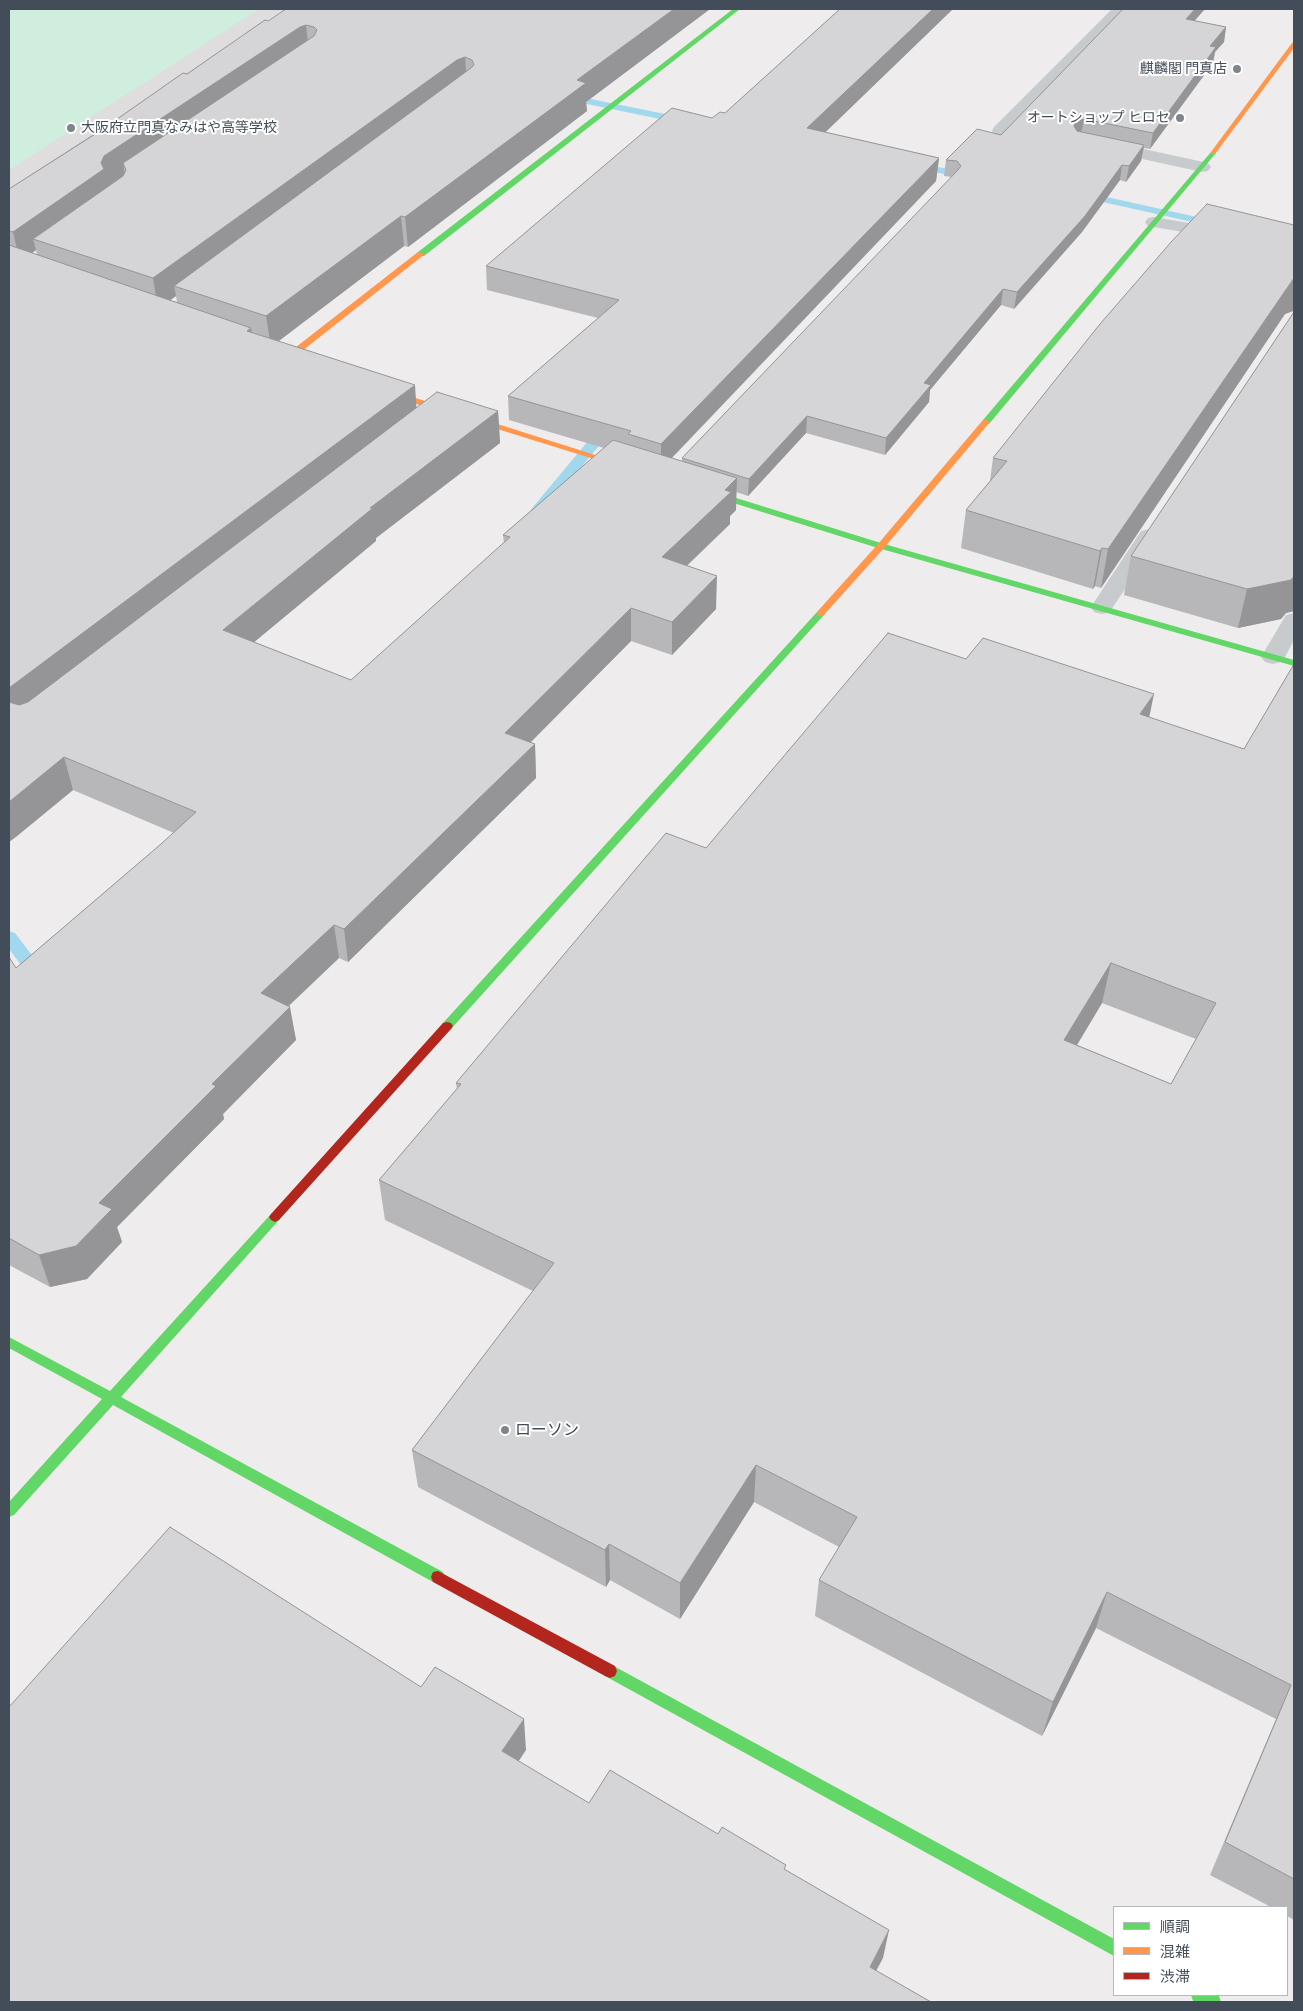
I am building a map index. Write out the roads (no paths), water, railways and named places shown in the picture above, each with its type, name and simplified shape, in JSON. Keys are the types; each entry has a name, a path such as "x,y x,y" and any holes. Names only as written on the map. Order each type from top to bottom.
{"street":[{"path":"285,360 737,9"},
{"path":"1000,131 1120,9"},
{"path":"9,1511 881,546 1202,167 1294,44"},
{"path":"1090,143 1202,167"},
{"path":"1156,220 1294,246"},
{"path":"368,386 637,470"},
{"path":"419,427 443,409"},
{"path":"693,487 881,546 1284,660 1294,620"},
{"path":"1102,607 1162,516"},
{"path":"9,1342 1113,1947"},
{"path":"1201,1996 1213,2002"}],"waterway":[{"path":"566,97 685,121"},
{"path":"914,166 967,175"},
{"path":"1084,195 1215,224"},
{"path":"538,510 608,426"},
{"path":"9,937 30,965 47,960"}],"place":[{"name":"麒麟閣 門真店","path":"1237,69"},
{"name":"オートショップ ヒロセ","path":"1180,118"},
{"name":"大阪府立門真なみはや高等学校","path":"71,128"},
{"name":"ローソン","path":"505,1430"}]}
